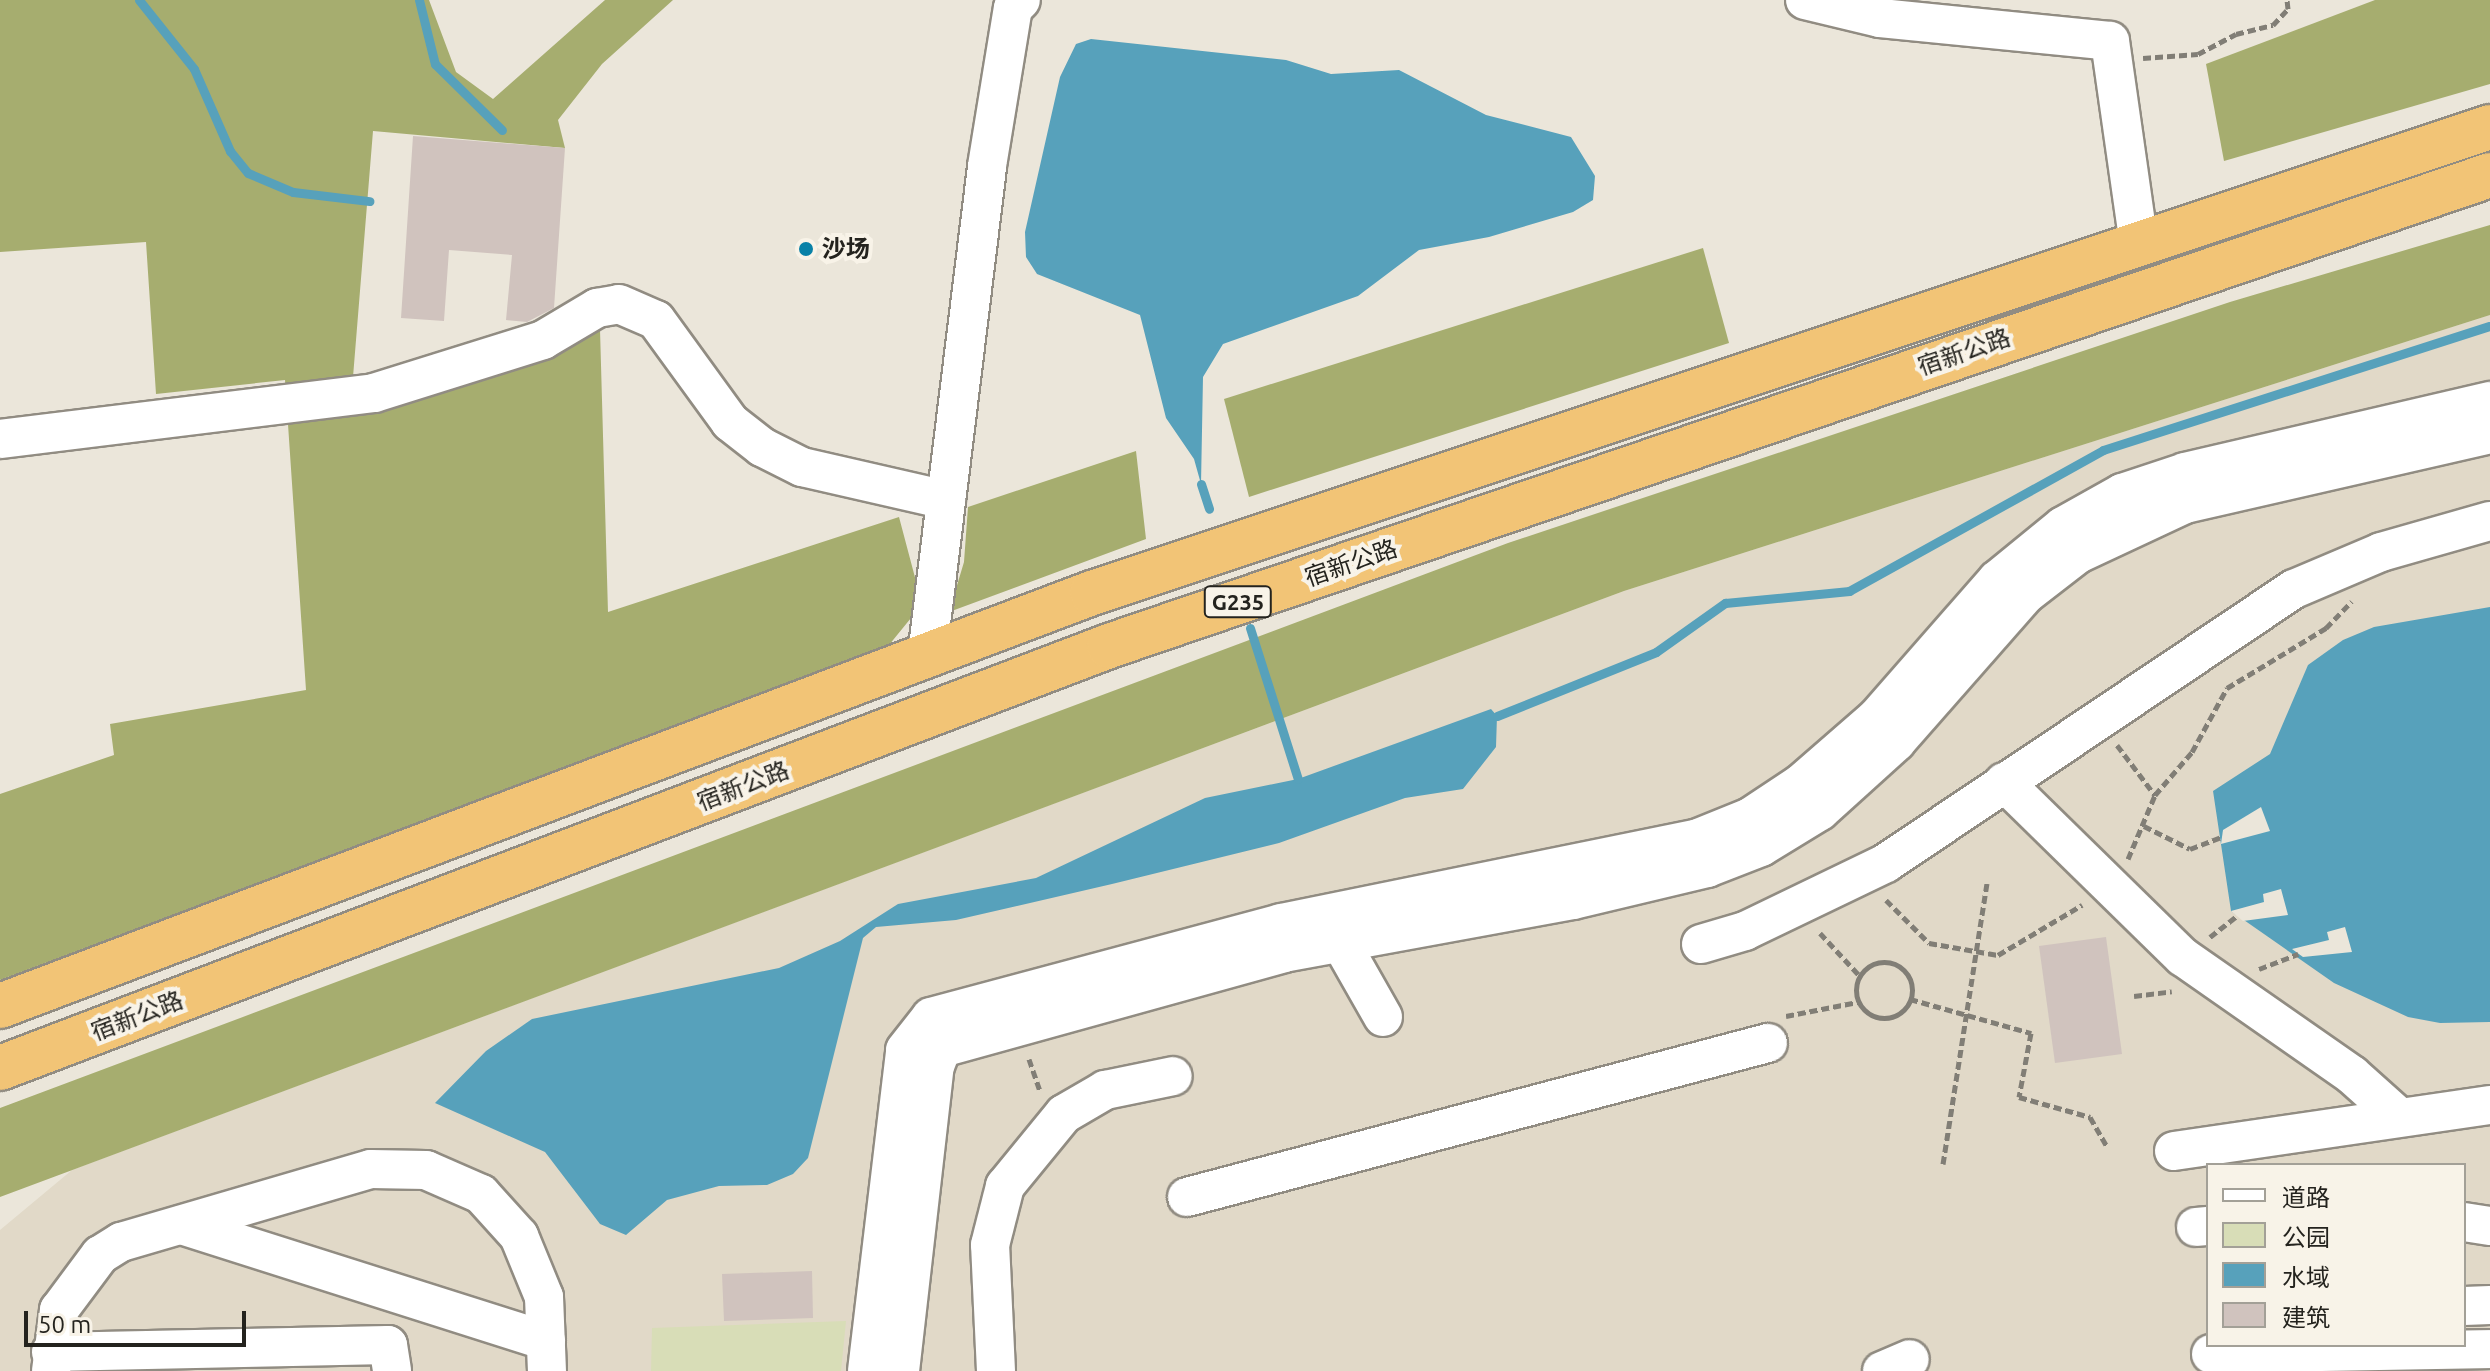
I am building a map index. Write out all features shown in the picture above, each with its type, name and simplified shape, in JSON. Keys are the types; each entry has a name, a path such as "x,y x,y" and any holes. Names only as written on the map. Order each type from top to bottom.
{"highway":[{"name":"宿新公路","path":"0,1006 1092,593 2490,127"},
{"name":"宿新公路","path":"0,1068 1109,646 2490,175"}],"lane":[{"path":"927,656 987,166 1013,8 1021,0"},
{"path":"1805,0 1880,18 2110,41 2139,244"},
{"path":"0,439 374,393 543,340 597,308 619,304 656,320 730,422 762,447 802,467 946,500"},
{"path":"867,1371 905,1050 914,1031 954,1008 1339,927 1640,851 1750,817 1800,784 1877,717 1997,580 2063,526 2122,493 2185,472 2490,401"},
{"path":"900,1371 935,1066 942,1048 1339,927 1573,900 1707,868 1761,847 1820,811 1896,742 2025,595 2078,554 2185,504 2490,434"},
{"path":"1701,944 1796,907 1868,872 2294,589 2381,552 2490,521"},
{"path":"2004,782 2234,999 2352,1075 2399,1117"},
{"path":"1339,927 1383,1017"},
{"path":"1187,1197 1770,1031"},
{"path":"996,1371 990,1245 1005,1186 1052,1126 1105,1090 1173,1076"},
{"path":"2174,1151 2490,1105"},
{"path":"181,1225 546,1356 544,1297 519,1236 481,1194 426,1170 371,1169 121,1242 100,1255 59,1310 51,1361 336,1359 388,1345 392,1371"},
{"path":"2466,1222 2490,1226"},
{"path":"2466,1306 2490,1305"},
{"path":"2211,1354 2277,1357 2490,1349"}],"path":[{"path":"2112,61 2198,54 2236,34 2273,25 2288,9 2287,0"},
{"path":"1868,872 1915,935 1976,951 2012,951 2111,886 2144,826 2155,795 2192,752 2227,688 2326,628 2367,584 2381,552"},
{"path":"2097,719 2155,795"},
{"path":"2144,826 2190,849 2222,837"},
{"path":"1943,1164 1987,883"},
{"path":"1796,907 1860,976"},
{"path":"1874,964 1893,964 1907,975 1910,999 1888,1018 1871,1015 1858,1002 1860,976 1874,964"},
{"path":"1910,999 1967,1011 2031,1033 2019,1097 2090,1117 2107,1147"},
{"path":"1770,1031 1858,1002"},
{"path":"1017,1024 1052,1126"}],"shaded area":[{"path":"2490,315 2490,1371 0,1371 0,1230 72,1170 1624,591"}],"green space":[{"path":"0,0 429,0 456,72 493,99 605,0 673,0 602,64 558,120 565,148 373,131 353,377 387,376 526,333 599,294 608,612 899,517 917,585 911,618 889,645 0,980 0,794 114,755 110,724 306,690 285,380 156,394 146,242 0,252"},
{"path":"2375,0 2490,0 2490,84 2224,161 2206,64"},
{"path":"2490,225 2490,315 1624,591 0,1197 0,1108 1508,543 2230,302"},
{"path":"1703,248 1729,343 1249,497 1224,399"},
{"path":"1136,451 1146,539 949,612 964,562 968,507"},
{"path":"846,1321 841,1371 651,1371 652,1328"}],"water":[{"path":"1091,39 1286,60 1331,74 1399,70 1486,115 1571,137 1595,176 1593,200 1573,212 1489,237 1419,250 1358,296 1223,344 1203,377 1201,484 1194,459 1166,418 1140,315 1037,274 1026,257 1025,232 1060,77 1076,44"},
{"path":"2490,607 2490,1022 2440,1023 2408,1017 2334,983 2231,911 2213,791 2270,754 2308,665 2343,640 2374,627"},
{"path":"1491,709 1497,716 1496,747 1463,789 1405,798 1279,843 1112,884 956,920 876,927 863,938 808,1158 793,1174 767,1185 719,1186 667,1200 626,1235 600,1224 545,1152 435,1103 486,1051 532,1019 779,968 840,941 898,904 1036,878 1205,798 1298,779"}],"pier":[{"path":"2261,807 2270,831 2221,844 2223,830"},
{"path":"2281,889 2288,915 2243,921 2231,911 2264,902 2263,894"},
{"path":"2345,927 2352,952 2303,957 2292,949 2329,940 2327,932"}],"building":[{"path":"413,136 565,148 554,308 527,322 506,320 512,255 449,250 444,321 401,318"},
{"path":"2106,937 2122,1054 2055,1063 2039,946"},
{"path":"812,1271 813,1318 724,1321 722,1274"}],"waterway":[{"path":"139,0 194,69 230,151 248,173 293,192 369,201"},
{"path":"419,0 435,64 502,130"},
{"path":"1497,716 1656,652 1725,603 1849,591 2103,450 2490,326"},
{"path":"1201,484 1209,509"},
{"path":"1250,628 1298,779"}],"place":[{"name":"沙场","path":"806,249"}]}
